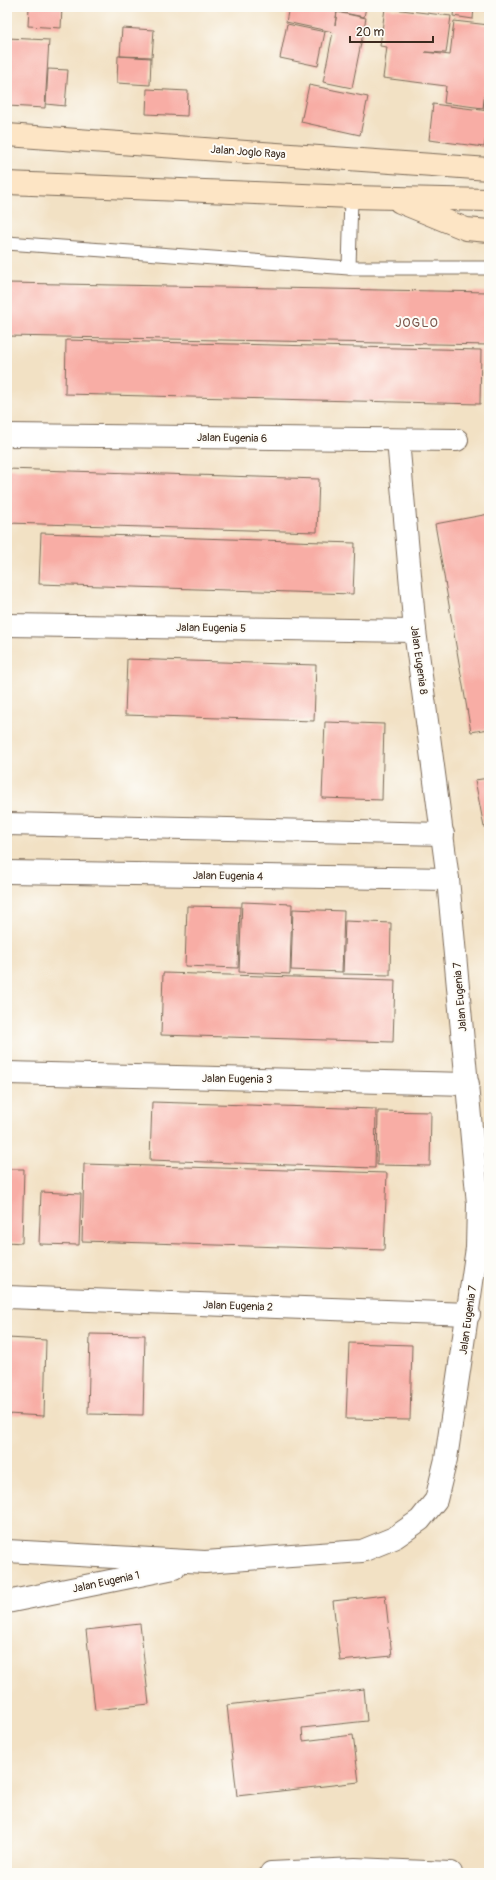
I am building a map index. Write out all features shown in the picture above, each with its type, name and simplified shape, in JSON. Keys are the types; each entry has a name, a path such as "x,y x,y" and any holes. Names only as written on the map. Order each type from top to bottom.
{"main road":[{"name":"Jalan Joglo Raya","path":"7,135 489,169"},
{"path":"7,183 351,197 489,200"},
{"path":"388,198 466,229 489,231"}],"street":[{"name":"Jalan Eugenia 6","path":"7,435 457,440"},
{"name":"Jalan Eugenia 8","path":"398,440 415,631 448,880"},
{"name":"Jalan Eugenia 5","path":"7,625 415,631"},
{"path":"7,824 443,834"},
{"name":"Jalan Eugenia 4","path":"7,872 448,880"},
{"name":"Jalan Eugenia 7","path":"362,1551 394,1538 420,1520 436,1500 446,1459 469,1314 477,1248 478,1204 448,880"},
{"name":"Jalan Eugenia 3","path":"7,1073 468,1084"},
{"name":"Jalan Eugenia 2","path":"7,1297 469,1314"},
{"name":"Jalan Eugenia 1","path":"7,1551 205,1562 362,1551"},
{"name":"Jalan Eugenia 1","path":"7,1602 205,1562"},
{"path":"271,1873 355,1869 451,1873"}],"lane":[{"path":"349,268 351,197"},
{"path":"7,244 349,268 489,268"}],"building":[{"path":"29,7 62,7 61,28 28,26"},
{"path":"289,7 317,7 337,11 335,25 337,12 366,18 352,88 323,82 333,32 286,22"},
{"path":"340,7 366,7 364,17 339,12"},
{"path":"419,7 439,7 439,10"},
{"path":"454,7 474,7 473,19 453,16"},
{"path":"476,7 489,7 489,11 475,10"},
{"path":"385,8 451,16 446,53 425,52 450,55 454,21 489,25 489,74 487,74 483,108 444,103 446,86 383,78 387,47 380,46"},
{"path":"287,24 325,32 318,66 280,58"},
{"path":"122,28 154,30 152,57 120,56"},
{"path":"7,38 49,40 45,108 7,106"},
{"path":"118,56 151,58 150,85 117,83"},
{"path":"48,69 68,70 65,106 46,104"},
{"path":"489,78 489,110 484,109"},
{"path":"309,85 368,97 360,135 301,122"},
{"path":"147,89 188,91 187,116 146,114"},
{"path":"433,104 489,111 489,137 486,137 484,147 429,140"},
{"path":"7,283 489,292 489,345 7,336"},
{"path":"66,340 481,350 480,404 65,394"},
{"path":"7,469 319,479 317,532 7,523"},
{"path":"489,514 489,729 471,732 435,524"},
{"path":"41,533 355,543 353,594 39,584"},
{"path":"127,659 316,665 314,721 125,715"},
{"path":"325,722 384,724 382,800 322,798"},
{"path":"489,778 489,826 484,827 475,780"},
{"path":"242,902 292,904 290,974 239,972"},
{"path":"187,906 240,907 238,968 185,966"},
{"path":"293,909 344,911 342,972 291,970"},
{"path":"345,921 391,923 390,975 343,974"},
{"path":"163,973 395,980 393,1042 161,1035"},
{"path":"152,1102 376,1109 375,1168 150,1160"},
{"path":"378,1111 431,1112 430,1166 377,1165"},
{"path":"84,1164 387,1173 384,1250 82,1241"},
{"path":"7,1169 24,1169 22,1243 7,1242"},
{"path":"41,1192 81,1194 79,1245 39,1244"},
{"path":"90,1334 145,1335 143,1415 88,1414"},
{"path":"7,1338 46,1340 44,1416 7,1414"},
{"path":"349,1343 412,1345 410,1420 346,1419"},
{"path":"385,1595 392,1656 340,1661 333,1601"},
{"path":"140,1624 149,1704 95,1710 86,1630"},
{"path":"364,1689 367,1721 302,1728 303,1741 353,1735 359,1782 237,1796 227,1705"}],"district":[{"name":"JOGLO","path":"417,323"}]}
